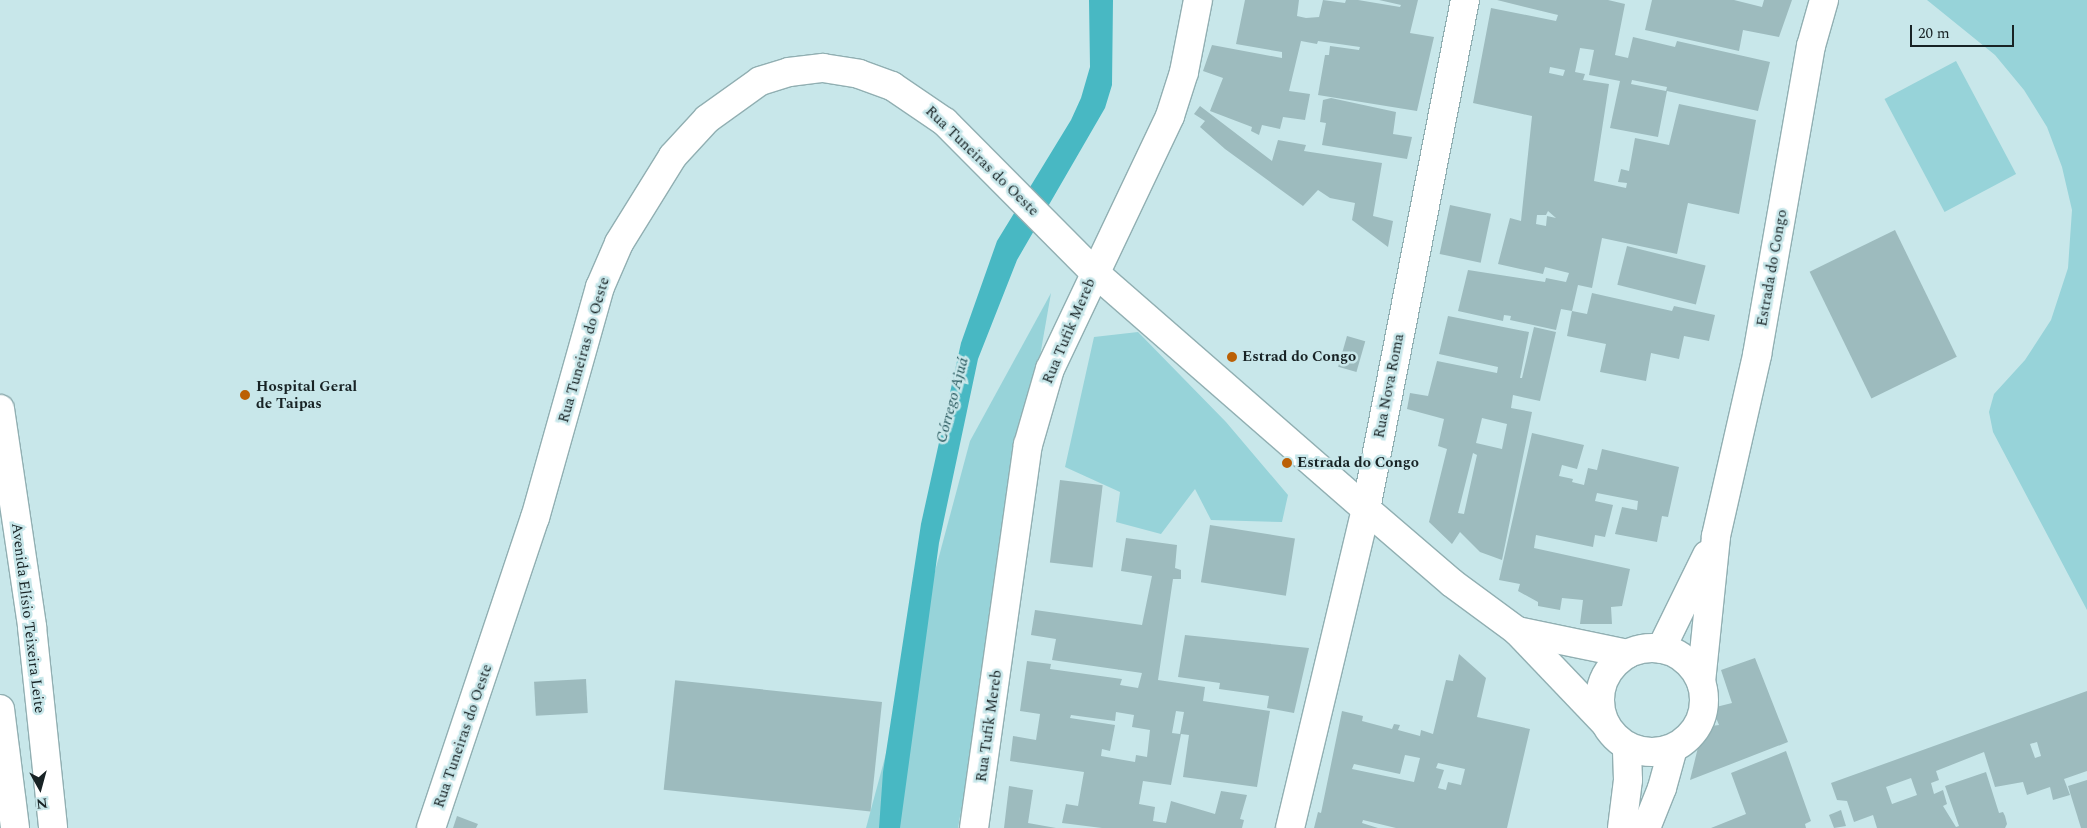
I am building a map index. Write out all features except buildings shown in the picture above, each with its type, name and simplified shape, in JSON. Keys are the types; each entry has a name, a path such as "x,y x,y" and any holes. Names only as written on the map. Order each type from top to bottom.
{"street":[{"name":"Rua Tufik Mereb","path":"974,828 1028,445 1050,369 1094,272 1170,116 1184,72 1198,0"},
{"name":"Rua Nova Roma","path":"1290,828 1366,510 1465,0"},
{"name":"Estrada do Congo","path":"1701,682 1716,536 1757,355 1811,46 1824,0"},
{"name":"Rua Tuneiras do Oeste","path":"431,828 535,518 600,286 640,206 679,150 707,119 760,81 789,72 823,68 859,74 892,86 945,122 1011,186 1094,272"},
{"path":"1094,272 1452,583 1517,631 1604,722 1627,746 1650,752 1673,748 1694,730 1702,715 1704,698 1701,682 1691,666 1678,655 1661,649 1644,649 1628,654 1605,676 1600,691 1604,722"},
{"name":"Avenida Elísio Teixeira Leite","path":"0,409 32,627 52,828"},
{"name":"Estrada do Congo","path":"1661,649 1716,536"},
{"path":"1517,631 1628,654"},
{"path":"0,709 15,828"},
{"path":"1622,828 1628,780 1627,746"},
{"path":"1646,828 1662,788 1673,748"}],"shaded area":[{"path":"1927,0 2087,0 2087,610 1993,432 1989,412 1994,394 2025,360 2051,320 2068,268 2072,210 2062,167 2047,127 2024,90 1995,55"},
{"path":"1956,61 2016,174 1945,212 1884,99"},
{"path":"1051,293 958,828 866,828 970,441"},
{"path":"1138,332 1226,422 1288,495 1282,522 1211,520 1195,489 1161,534 1116,522 1120,492 1065,467 1094,337"}],"water":[{"name":"Córrego Ajuá","path":"1089,0 1113,0 1112,85 1105,108 1017,260 978,359 939,543 900,828 879,828 883,772 921,524 961,343 997,241 1071,120 1081,98 1090,67"}],"place":[{"name":"Estrad do Congo","path":"1232,357"},
{"name":"Hospital Geral de Taipas","path":"245,395"},
{"name":"Estrada do Congo","path":"1287,463"}]}
